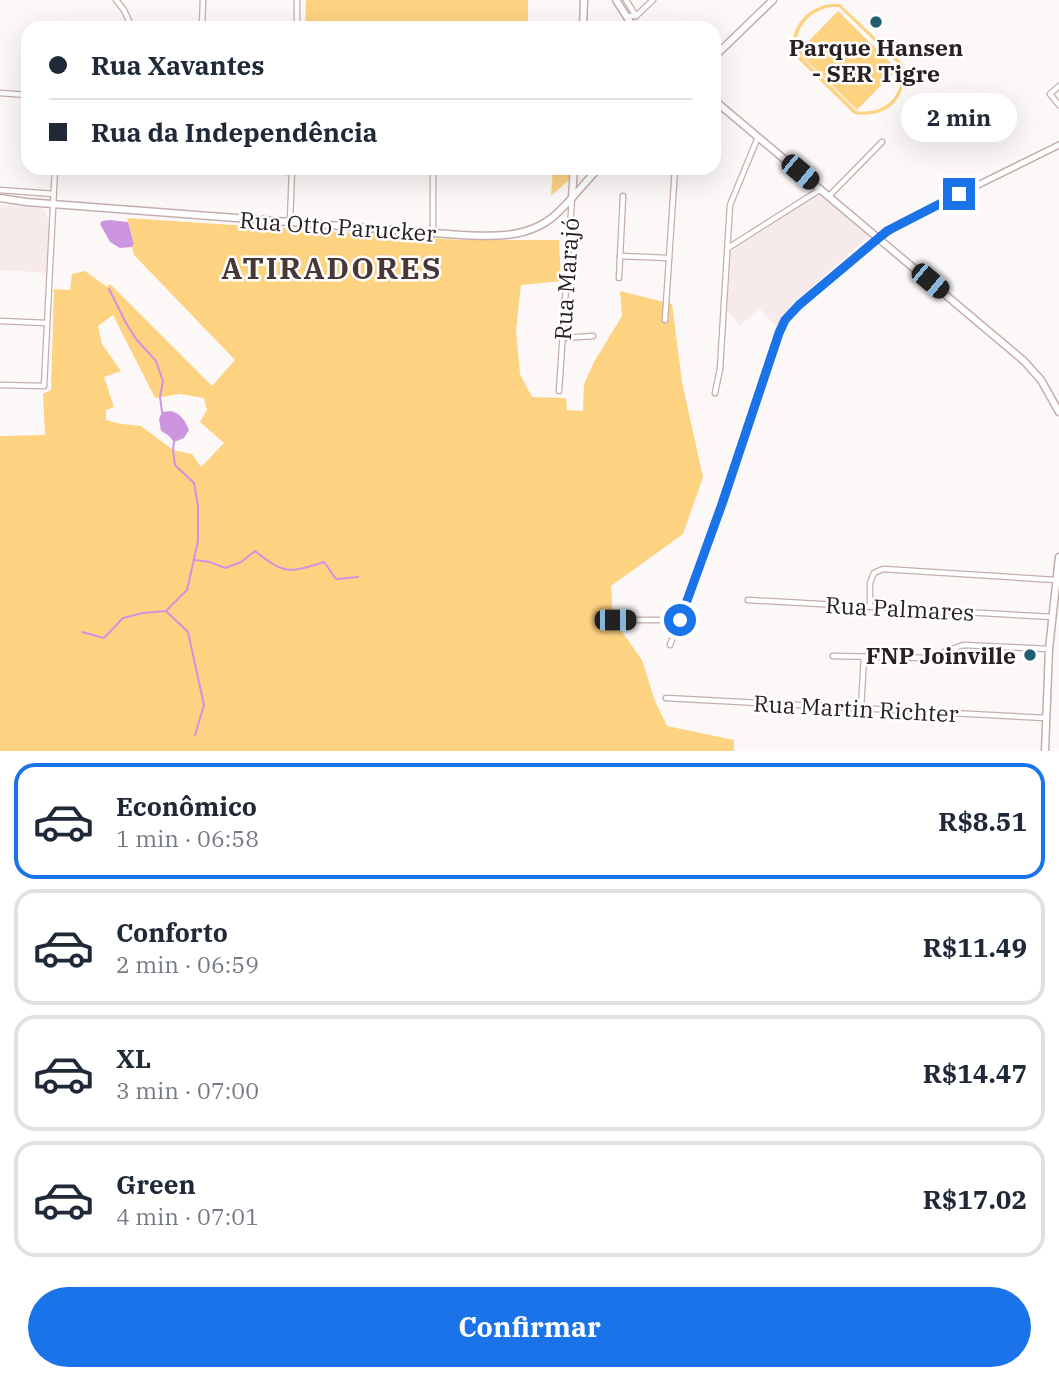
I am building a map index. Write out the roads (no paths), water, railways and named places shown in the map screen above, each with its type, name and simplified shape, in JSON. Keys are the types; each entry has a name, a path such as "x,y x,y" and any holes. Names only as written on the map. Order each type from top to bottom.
{"main road":[{"path":"583,21 584,0"},
{"path":"616,0 629,21"},
{"path":"721,50 773,0"},
{"path":"721,106 1024,361 1041,380 1059,411"},
{"name":"Rua Marajó","path":"572,197 574,175"},
{"path":"578,175 580,179 590,177"},
{"name":"Rua Otto Parucker","path":"0,198 433,233 489,235 526,231 548,221 590,177"},
{"path":"1045,751 1049,649 1052,617 1056,607 1059,557"}],"street":[{"path":"116,0 129,21"},
{"path":"202,21 203,0"},
{"path":"297,0 297,21"},
{"path":"626,0 636,16"},
{"path":"625,16 636,16 653,0"},
{"path":"1059,86 1050,94 1059,105"},
{"path":"0,93 21,94"},
{"path":"715,393 720,369 729,211 758,136"},
{"path":"829,196 882,142"},
{"path":"670,645 722,504 782,326 789,315 887,231 1059,145"},
{"path":"0,385 44,386 55,175"},
{"path":"290,222 292,175"},
{"path":"433,175 433,233"},
{"path":"665,320 675,175"},
{"path":"0,190 54,194"},
{"path":"727,248 821,190"},
{"path":"619,278 623,196"},
{"name":"Rua Marajó","path":"559,391 572,197"},
{"path":"620,256 669,258"},
{"path":"0,321 47,323"},
{"path":"563,338 593,336"},
{"path":"870,607 870,583 874,573 883,569 1056,580"},
{"name":"Rua Palmares","path":"748,600 1052,617"},
{"path":"615,620 680,620"},
{"path":"833,656 929,658 963,645 1049,649"},
{"path":"861,708 864,657"},
{"name":"Rua Martin Richter","path":"666,698 1046,718"}],"waterway":[{"path":"109,289 136,339 156,361 163,381 160,397 162,412"},
{"path":"82,632 104,638 123,618 166,611 187,590 198,541 198,506 194,483 175,465 174,442"},
{"path":"195,560 225,568 241,562 255,551 288,570 324,562 336,579 358,577"},
{"path":"167,612 188,632 204,705 195,735"}],"place":[{"name":"Parque Hansen - SER Tigre","path":"876,22"},
{"name":"FNP Joinville","path":"1030,655"}],"district":[{"name":"ATIRADORES","path":"332,267"}]}
